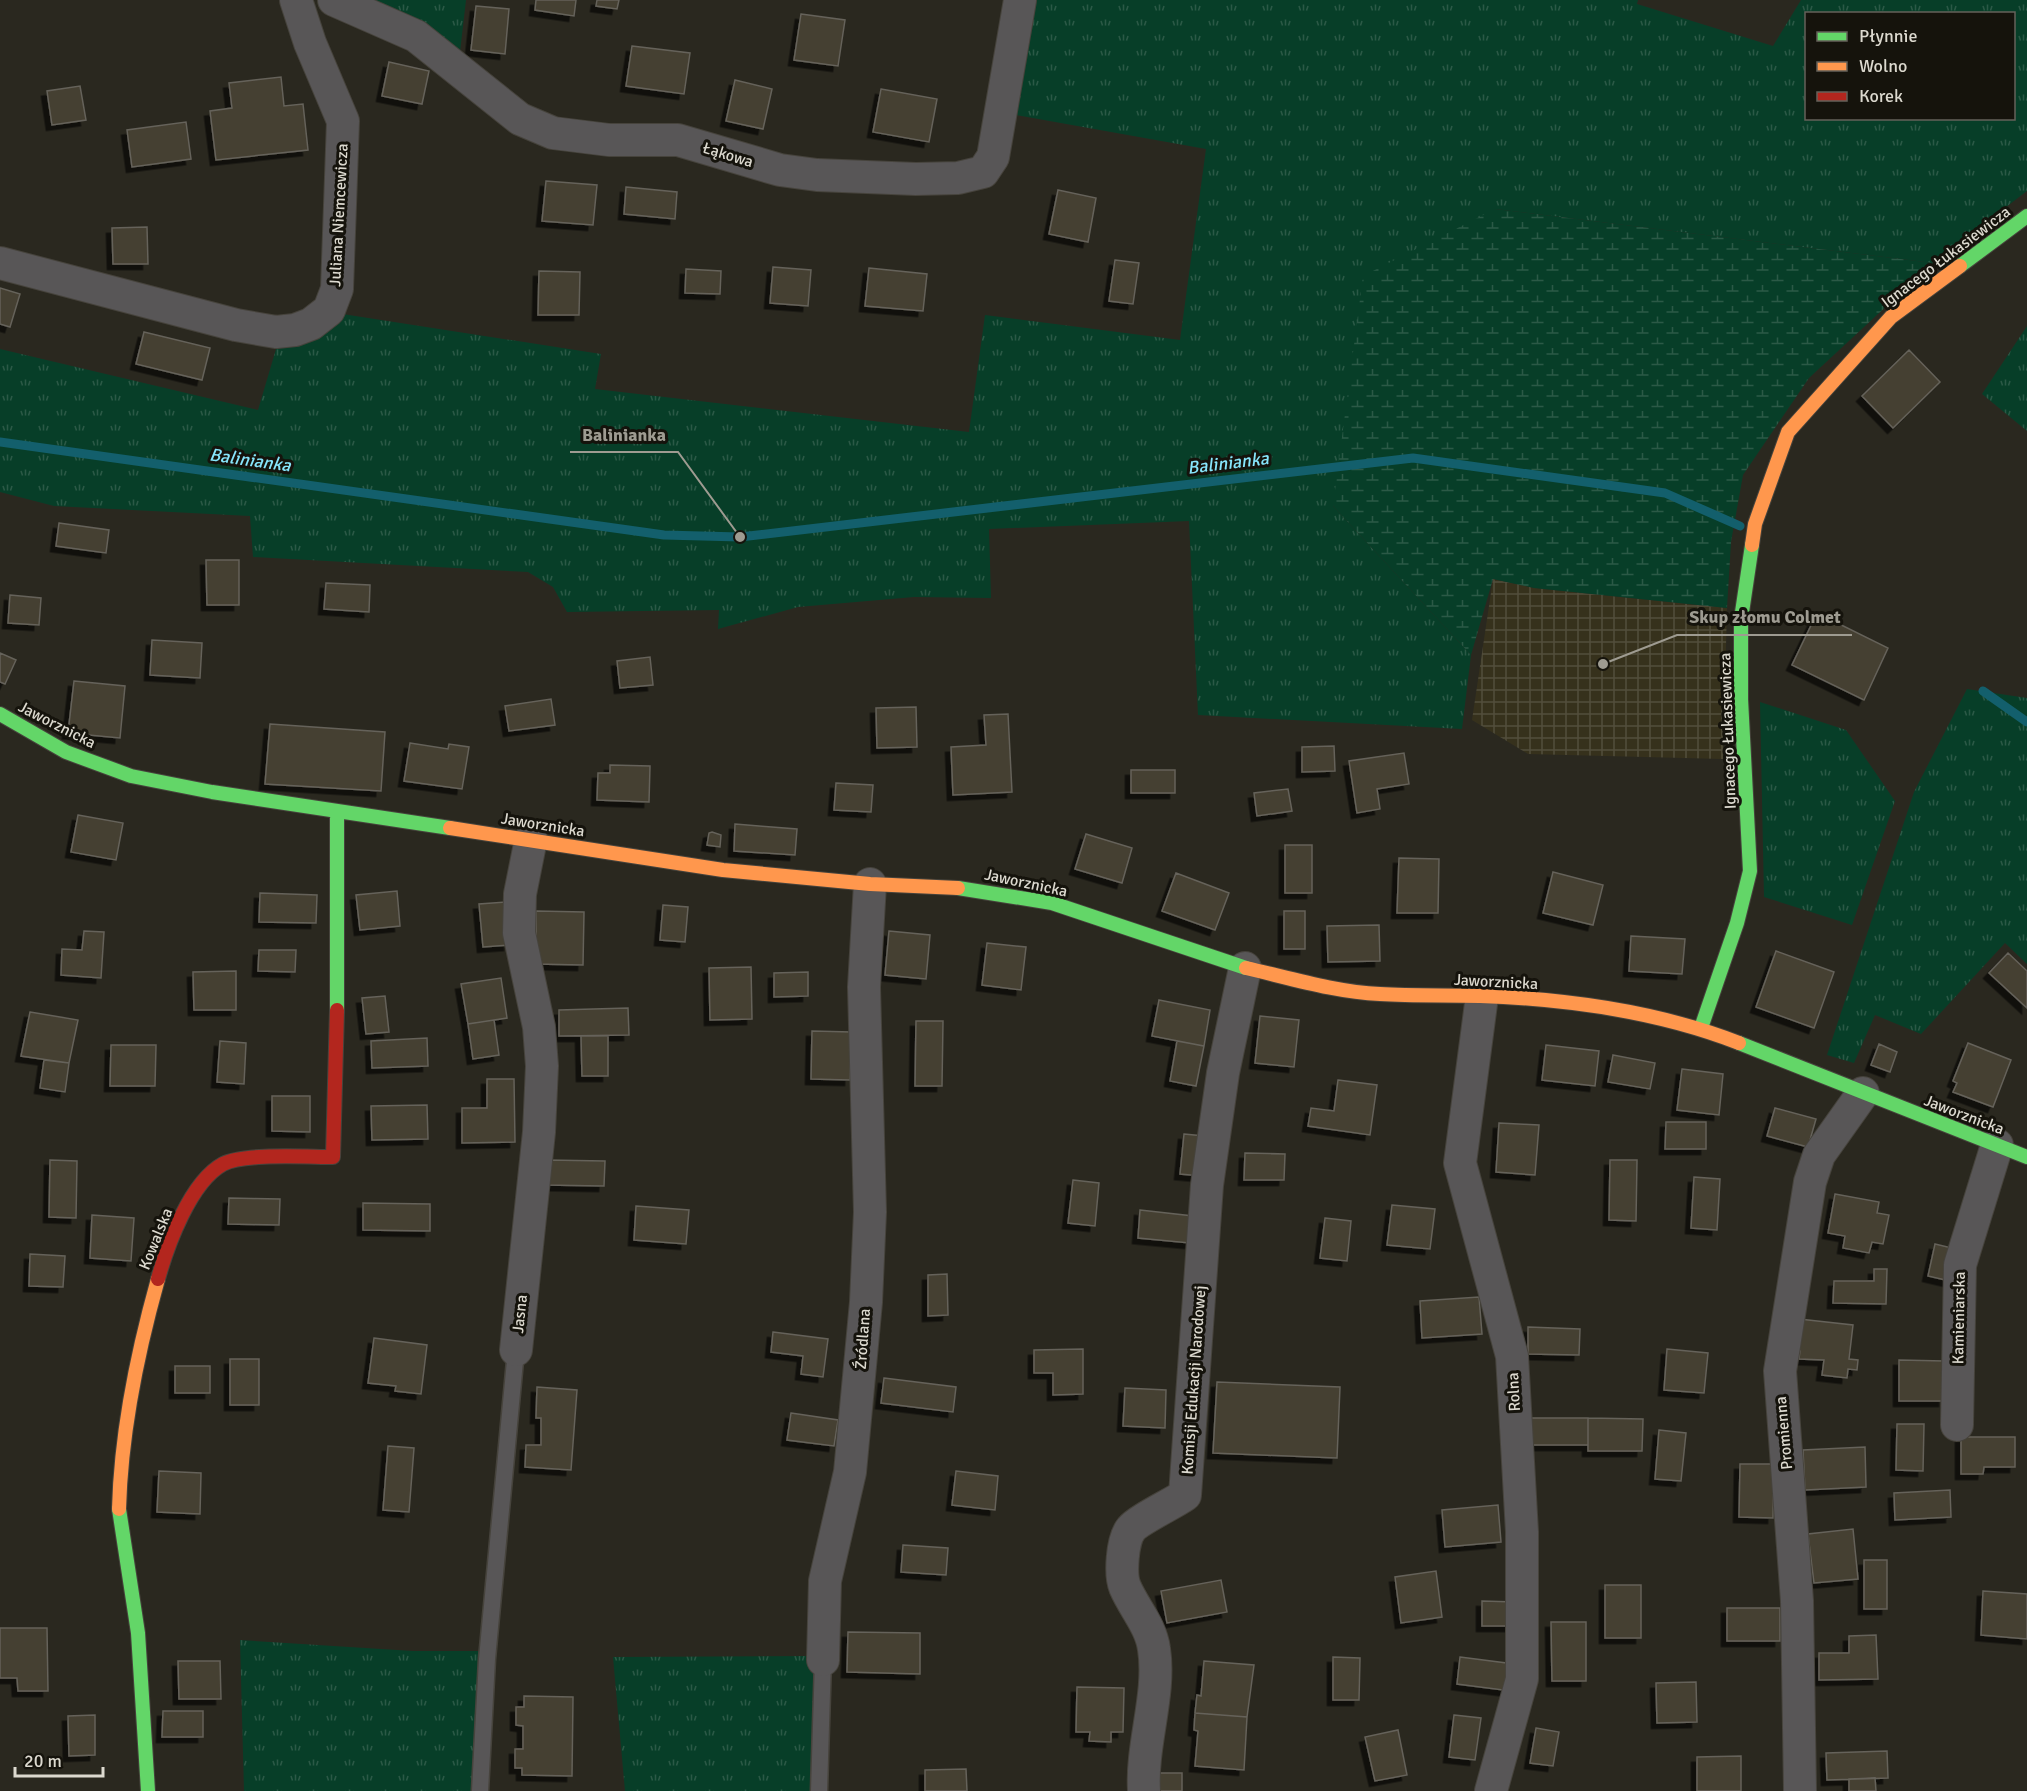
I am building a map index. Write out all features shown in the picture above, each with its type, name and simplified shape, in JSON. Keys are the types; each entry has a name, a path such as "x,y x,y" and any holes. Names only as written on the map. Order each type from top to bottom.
{"street":[{"name":"Juliana Niemcewicza","path":"0,263 236,325 276,332 295,330 311,324 329,310 337,289 339,265 343,121 310,43 296,0"},
{"name":"Łąkowa","path":"334,0 416,36 520,119 553,133 609,140 678,140 780,171 860,178 916,179 958,178 983,172 993,157 1020,0"},
{"name":"Ignacego Łukasiewicza","path":"1701,1028 1737,923 1750,871 1741,688 1741,619 1755,524 1788,432 1891,317 2027,216"},
{"name":"Jaworznicka","path":"0,714 66,752 131,776 337,812 531,839 723,870 870,884 970,888 1052,903 1245,968 1318,985 1378,994 1482,996 1595,1005 1701,1028 2027,1157"},
{"name":"Kowalska","path":"148,1791 136,1609 119,1509 124,1441 146,1316 168,1246 194,1192 221,1164 256,1160 333,1157 338,965 337,812"},
{"name":"Jasna","path":"516,1350 539,1132 542,1066 539,1027 519,933 520,894 531,839"},
{"name":"Źródlana","path":"824,1660 825,1581 850,1472 866,1302 870,1212 864,987 870,884"},
{"name":"Komisji Edukacji Narodowej","path":"1144,1791 1143,1773 1154,1677 1154,1648 1143,1618 1124,1586 1122,1555 1131,1530 1185,1495 1207,1185 1223,1073 1245,968"},
{"name":"Rolna","path":"1482,996 1460,1163 1512,1356 1522,1533 1522,1679 1491,1791"},
{"name":"Promienna","path":"1800,1791 1796,1578 1780,1371 1810,1182 1819,1155 1863,1093"},
{"name":"Kamieniarska","path":"1957,1425 1960,1265 1997,1145"}],"lane":[{"name":"Jasna","path":"480,1791 487,1659 516,1350"},
{"name":"Źródlana","path":"819,1791 824,1660"}],"shaded area":[{"path":"1493,579 1534,588 1727,608 1723,759 1528,754 1472,720"}],"green space":[{"path":"375,0 466,0 460,52 433,30"},
{"path":"1029,0 1638,0 1637,4 1773,46 1801,0 2027,0 2027,191 1933,263 1495,209 1333,506 1471,655 1462,729 1198,715 1189,521 989,529 991,598 914,597 798,607 718,629 719,610 567,612 553,587 528,572 253,557 250,516 54,506 0,492 0,349 258,410 279,339 336,313 601,354 595,389 969,432 985,315 1180,340 1206,149 1010,114"},
{"path":"1495,209 1933,263 1809,378 1743,475 1731,542 1727,608 1534,588 1493,579 1471,655 1333,506 1363,276"},
{"path":"2027,326 2027,431 1982,394"},
{"path":"1967,689 2027,698 2027,964 2005,943 1921,1034 1875,1015 1854,1063 1827,1055 1914,792"},
{"path":"1760,702 1846,730 1895,801 1852,925 1764,897"},
{"path":"240,1640 413,1651 479,1651 472,1791 244,1791"},
{"path":"816,1656 812,1791 625,1791 613,1657"}],"building":[{"path":"536,0 576,0 574,16 535,10"},
{"path":"597,0 619,0 617,9 596,6"},
{"path":"476,6 509,9 505,54 471,50"},
{"path":"801,14 845,20 838,66 794,60"},
{"path":"632,46 690,53 684,94 626,86"},
{"path":"389,62 429,71 422,104 382,96"},
{"path":"281,77 284,106 303,104 308,150 216,160 210,111 232,108 229,83"},
{"path":"735,80 772,89 763,129 726,121"},
{"path":"80,86 86,120 52,125 47,91"},
{"path":"881,89 937,99 929,142 873,132"},
{"path":"186,122 191,159 132,167 127,130"},
{"path":"546,181 597,185 593,225 542,221"},
{"path":"626,187 677,192 675,219 624,214"},
{"path":"1058,190 1096,198 1088,242 1049,234"},
{"path":"147,227 148,264 113,264 112,228"},
{"path":"1115,260 1139,263 1133,304 1109,301"},
{"path":"773,267 811,270 808,306 770,303"},
{"path":"869,268 927,274 923,311 865,306"},
{"path":"686,269 721,271 720,294 685,293"},
{"path":"539,271 580,272 579,315 538,315"},
{"path":"0,288 20,294 10,327 0,324"},
{"path":"144,332 210,348 202,380 136,364"},
{"path":"1909,350 1940,382 1893,428 1862,396"},
{"path":"59,523 109,530 106,553 56,546"},
{"path":"206,560 239,560 239,605 207,605"},
{"path":"326,583 370,585 369,612 324,609"},
{"path":"10,595 41,598 39,625 8,623"},
{"path":"1817,613 1888,648 1864,700 1792,665"},
{"path":"152,640 202,643 200,678 150,675"},
{"path":"0,653 16,660 5,684 0,682"},
{"path":"650,657 653,685 620,688 617,661"},
{"path":"74,681 125,686 120,738 68,733"},
{"path":"551,699 555,725 509,731 505,706"},
{"path":"916,707 917,747 877,748 876,708"},
{"path":"1008,714 1012,792 953,795 951,747 986,745 984,715"},
{"path":"270,724 385,732 381,791 265,784"},
{"path":"410,743 448,749 449,744 469,747 462,789 404,781"},
{"path":"1334,746 1335,771 1302,772 1302,747"},
{"path":"1404,753 1409,784 1377,789 1380,809 1357,813 1349,761"},
{"path":"610,765 650,766 649,802 597,800 598,773 610,773"},
{"path":"1131,770 1175,770 1175,793 1131,793"},
{"path":"836,783 873,785 871,812 834,810"},
{"path":"1288,789 1292,811 1257,816 1254,793"},
{"path":"78,815 123,823 116,860 71,852"},
{"path":"735,824 797,829 795,855 734,851"},
{"path":"709,833 721,835 720,847 707,845"},
{"path":"1086,834 1132,848 1122,883 1075,869"},
{"path":"1285,845 1312,845 1312,893 1285,893"},
{"path":"1399,858 1439,859 1438,913 1397,913"},
{"path":"1553,872 1603,885 1593,925 1543,913"},
{"path":"1176,873 1229,893 1215,930 1162,911"},
{"path":"397,891 400,926 360,930 356,895"},
{"path":"260,893 317,895 316,923 259,922"},
{"path":"506,902 509,945 483,947 479,904"},
{"path":"663,905 688,907 685,942 660,940"},
{"path":"536,911 584,912 583,965 536,964"},
{"path":"1284,911 1305,911 1305,949 1284,949"},
{"path":"1379,925 1380,961 1328,962 1327,926"},
{"path":"84,931 104,932 101,978 61,975 62,949 82,950"},
{"path":"889,931 930,935 926,979 885,975"},
{"path":"1631,936 1685,939 1682,974 1629,971"},
{"path":"987,943 1026,947 1021,990 982,985"},
{"path":"259,950 296,950 295,972 258,971"},
{"path":"1776,951 1834,972 1814,1028 1756,1007"},
{"path":"2008,953 2027,971 2027,1008 1989,973"},
{"path":"751,967 752,1019 710,1020 709,968"},
{"path":"236,971 236,1010 194,1010 193,972"},
{"path":"808,972 808,996 774,997 774,973"},
{"path":"501,978 507,1018 468,1024 461,984"},
{"path":"385,996 389,1032 366,1034 362,998"},
{"path":"1159,1000 1210,1010 1204,1046 1152,1036"},
{"path":"628,1008 629,1035 559,1036 559,1010"},
{"path":"30,1012 78,1020 69,1063 21,1056"},
{"path":"1260,1016 1299,1020 1294,1067 1255,1063"},
{"path":"494,1020 499,1055 473,1059 468,1024"},
{"path":"916,1021 943,1021 942,1086 915,1086"},
{"path":"812,1031 851,1032 850,1080 811,1079"},
{"path":"581,1036 608,1036 608,1076 582,1076"},
{"path":"427,1038 428,1066 372,1068 371,1041"},
{"path":"220,1041 246,1043 244,1084 217,1082"},
{"path":"1177,1041 1204,1046 1196,1086 1170,1081"},
{"path":"1968,1043 2011,1060 1993,1107 1953,1092 1957,1083 1953,1081"},
{"path":"1879,1044 1897,1052 1890,1072 1871,1065"},
{"path":"111,1045 156,1045 155,1086 110,1086"},
{"path":"1546,1045 1599,1051 1595,1086 1542,1080"},
{"path":"1613,1055 1655,1063 1650,1089 1608,1082"},
{"path":"44,1060 69,1063 65,1092 40,1088"},
{"path":"1682,1069 1723,1074 1719,1115 1677,1110"},
{"path":"487,1079 514,1079 515,1142 462,1143 462,1108 487,1108"},
{"path":"1338,1080 1377,1085 1370,1135 1308,1126 1311,1108 1334,1111"},
{"path":"272,1096 310,1096 310,1132 272,1131"},
{"path":"427,1105 428,1139 372,1140 371,1106"},
{"path":"1775,1108 1816,1119 1808,1147 1767,1136"},
{"path":"1666,1122 1706,1122 1706,1149 1665,1149"},
{"path":"1499,1123 1539,1125 1535,1175 1496,1172"},
{"path":"1184,1134 1204,1136 1201,1176 1180,1174"},
{"path":"1245,1153 1285,1154 1284,1180 1244,1180"},
{"path":"50,1160 77,1161 76,1218 49,1217"},
{"path":"546,1160 605,1161 604,1186 545,1185"},
{"path":"1610,1160 1637,1160 1636,1221 1609,1220"},
{"path":"1694,1177 1720,1179 1717,1230 1691,1228"},
{"path":"1073,1180 1099,1183 1095,1226 1068,1223"},
{"path":"1835,1194 1879,1202 1877,1213 1889,1215 1883,1244 1872,1242 1869,1253 1843,1248 1845,1236 1828,1233"},
{"path":"229,1198 280,1199 279,1225 228,1224"},
{"path":"363,1203 430,1204 430,1231 363,1230"},
{"path":"1392,1205 1435,1209 1430,1249 1387,1245"},
{"path":"636,1206 689,1210 686,1244 634,1240"},
{"path":"1140,1210 1193,1216 1190,1243 1138,1238"},
{"path":"92,1215 134,1218 131,1261 90,1258"},
{"path":"1325,1218 1351,1221 1347,1261 1320,1258"},
{"path":"1935,1244 1956,1249 1950,1281 1928,1276"},
{"path":"30,1254 65,1256 63,1287 29,1286"},
{"path":"1874,1269 1887,1269 1886,1304 1833,1303 1834,1281 1874,1281"},
{"path":"947,1274 948,1315 928,1316 928,1275"},
{"path":"1479,1297 1482,1334 1422,1338 1420,1301"},
{"path":"1799,1319 1853,1325 1849,1359 1858,1360 1857,1370 1848,1369 1847,1378 1822,1375 1824,1360 1799,1359 1800,1351 1796,1350"},
{"path":"1528,1327 1580,1329 1579,1355 1528,1354"},
{"path":"773,1332 828,1339 823,1377 801,1374 803,1356 771,1352"},
{"path":"374,1338 427,1345 421,1394 395,1391 396,1386 368,1383"},
{"path":"1083,1349 1083,1394 1053,1395 1053,1373 1034,1373 1034,1350"},
{"path":"1667,1349 1708,1353 1704,1393 1664,1390"},
{"path":"230,1359 259,1359 259,1405 230,1405"},
{"path":"1899,1360 1944,1361 1944,1401 1899,1401"},
{"path":"175,1366 210,1366 210,1393 175,1393"},
{"path":"884,1378 956,1387 953,1412 881,1403"},
{"path":"1217,1382 1340,1387 1337,1458 1213,1453"},
{"path":"537,1387 577,1390 571,1470 525,1467 526,1445 541,1445 541,1418 536,1418"},
{"path":"1125,1388 1166,1390 1165,1428 1123,1426"},
{"path":"791,1413 838,1420 834,1446 787,1440"},
{"path":"1527,1418 1588,1418 1588,1445 1527,1445"},
{"path":"1588,1418 1643,1419 1642,1451 1588,1451"},
{"path":"1897,1424 1924,1424 1923,1471 1896,1470"},
{"path":"1659,1430 1686,1433 1681,1481 1655,1479"},
{"path":"1961,1437 2015,1437 2015,1467 1984,1467 1983,1474 1961,1474"},
{"path":"388,1446 414,1448 409,1512 383,1510"},
{"path":"1865,1447 1866,1487 1805,1490 1803,1450"},
{"path":"1740,1464 1774,1464 1773,1518 1739,1517"},
{"path":"159,1471 201,1473 200,1514 157,1512"},
{"path":"956,1471 998,1476 995,1510 952,1505"},
{"path":"1950,1490 1951,1517 1895,1520 1894,1493"},
{"path":"1498,1505 1501,1542 1445,1547 1442,1510"},
{"path":"1853,1529 1858,1579 1814,1583 1808,1534"},
{"path":"903,1545 948,1548 946,1575 901,1572"},
{"path":"1864,1560 1887,1560 1887,1609 1864,1609"},
{"path":"1436,1571 1442,1617 1401,1623 1395,1577"},
{"path":"1221,1580 1227,1612 1167,1623 1161,1591"},
{"path":"1605,1585 1641,1585 1641,1638 1605,1638"},
{"path":"1983,1591 2027,1594 2027,1639 1981,1635"},
{"path":"1482,1601 1515,1602 1515,1626 1482,1626"},
{"path":"1727,1608 1780,1608 1780,1641 1727,1641"},
{"path":"1551,1622 1586,1622 1586,1681 1552,1681"},
{"path":"0,1628 47,1628 48,1691 18,1691 17,1678 0,1678"},
{"path":"848,1632 920,1633 920,1674 847,1672"},
{"path":"1876,1635 1878,1679 1819,1680 1819,1653 1849,1653 1849,1636"},
{"path":"1333,1657 1360,1658 1359,1700 1333,1700"},
{"path":"1460,1657 1514,1664 1511,1691 1457,1684"},
{"path":"178,1661 220,1661 221,1699 179,1699"},
{"path":"1204,1661 1254,1665 1247,1717 1195,1713 1197,1695 1201,1696"},
{"path":"1696,1682 1697,1722 1657,1723 1656,1683"},
{"path":"1077,1687 1124,1688 1123,1732 1111,1732 1111,1742 1089,1741 1090,1732 1076,1732"},
{"path":"524,1696 573,1697 572,1776 522,1775 522,1768 515,1768 515,1749 523,1749 523,1726 516,1725 516,1707 524,1707"},
{"path":"163,1711 203,1711 203,1737 162,1737"},
{"path":"1195,1713 1247,1717 1244,1770 1195,1766 1198,1731 1194,1730"},
{"path":"95,1715 95,1755 69,1756 68,1716"},
{"path":"1454,1715 1481,1718 1475,1760 1449,1757"},
{"path":"1536,1728 1559,1732 1553,1766 1530,1763"},
{"path":"1398,1730 1407,1775 1375,1781 1365,1737"},
{"path":"1887,1751 1888,1778 1827,1780 1826,1753"},
{"path":"1741,1756 1741,1791 1697,1791 1697,1757"},
{"path":"966,1769 967,1791 925,1791 925,1770"},
{"path":"1156,1773 1182,1773 1182,1791 1156,1791"},
{"path":"1875,1778 1876,1791 1849,1791 1849,1779"}],"waterway":[{"name":"Balinianka","path":"0,442 664,535 740,537 1413,458 1665,493 1740,526"},
{"name":"Balinianka","path":"1983,691 2027,722"}],"traffic: fast":[{"path":"1960,266 2027,216"},
{"path":"1701,1028 1737,923 1750,871 1741,699 1741,619 1752,545"},
{"path":"0,714 66,752 131,776 212,792 450,828"},
{"path":"337,812 337,1010"},
{"path":"958,888 1052,903 1246,968"},
{"path":"1739,1043 2027,1157"},
{"path":"119,1509 138,1633 148,1791"}],"traffic: slow":[{"path":"1752,545 1755,524 1788,432 1891,317 1960,266"},
{"path":"450,828 723,870 870,884 958,888"},
{"path":"1246,968 1363,993 1546,1000 1612,1009 1676,1023 1739,1043"},
{"path":"119,1509 120,1480 131,1393 158,1279"}],"traffic: jam":[{"path":"158,1279 167,1250 190,1200 200,1185 223,1164 245,1158 260,1157 333,1157 337,1010"}],"place":[{"name":"Balinianka","path":"740,537"},
{"name":"Skup złomu Colmet","path":"1603,664"}]}
